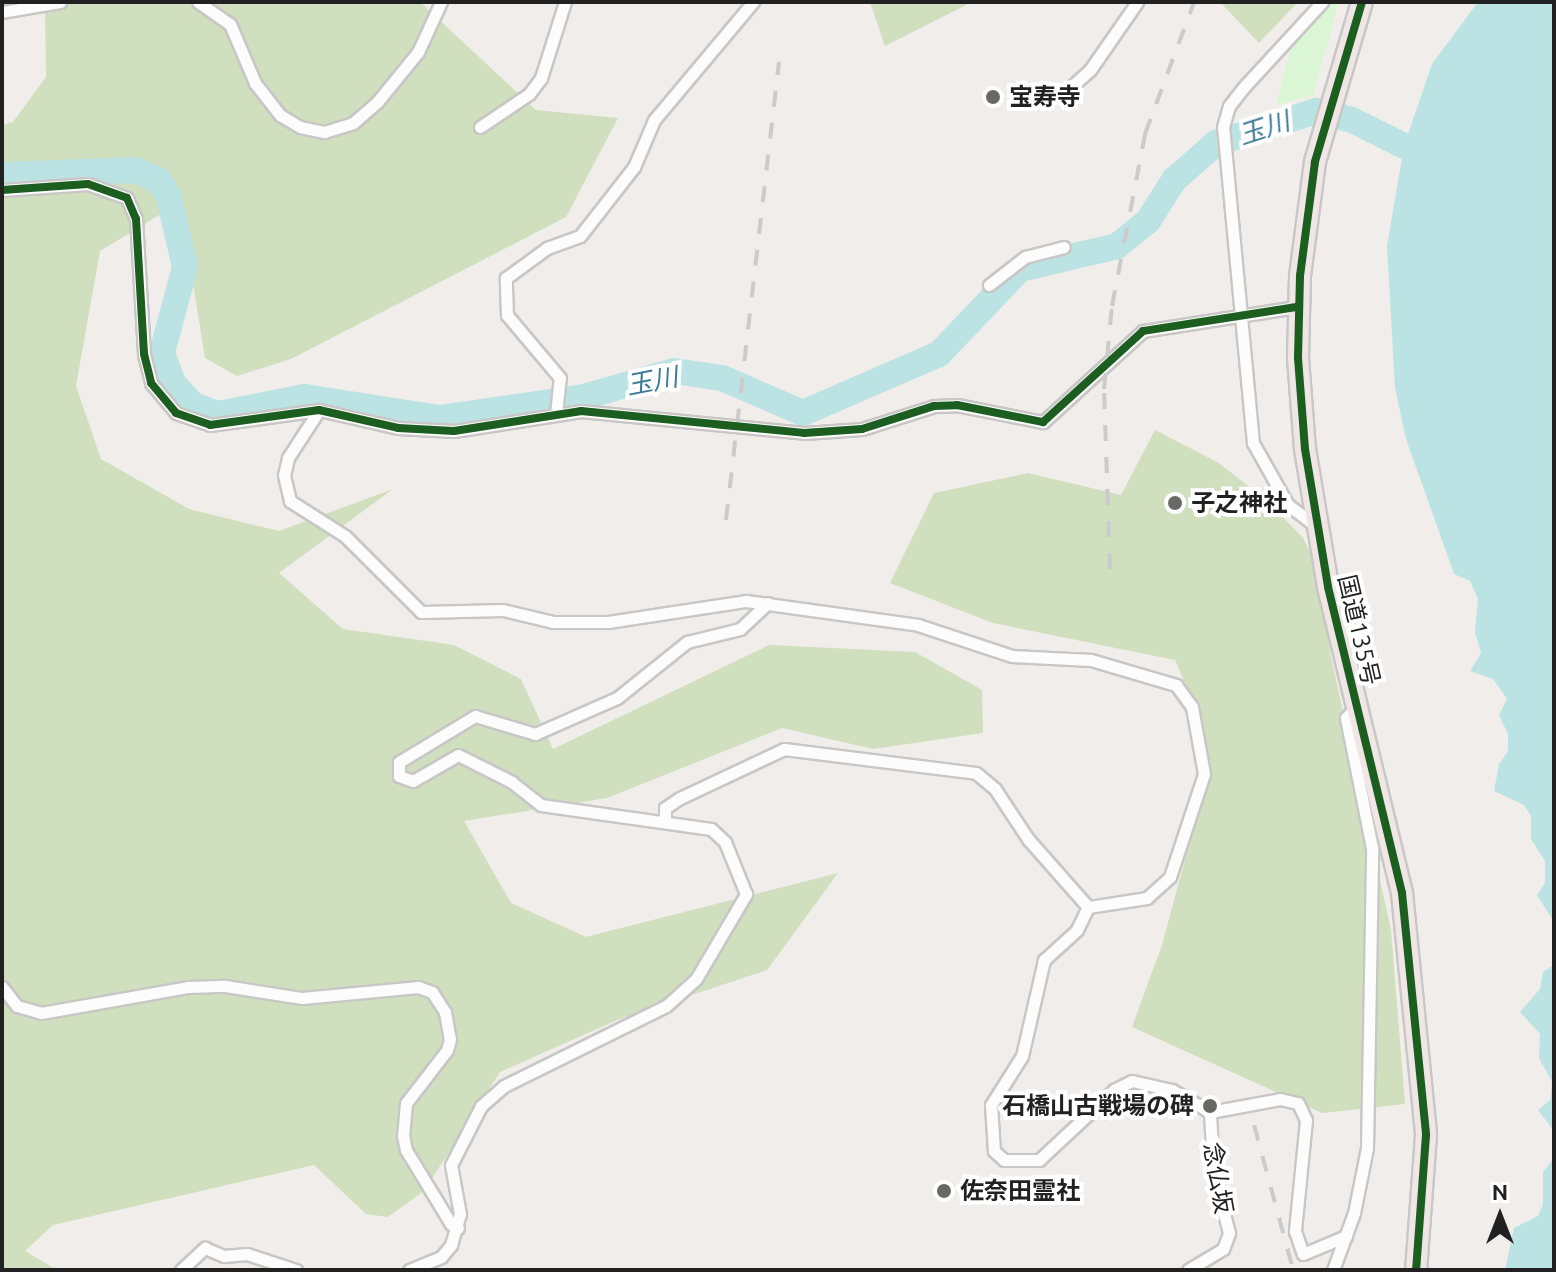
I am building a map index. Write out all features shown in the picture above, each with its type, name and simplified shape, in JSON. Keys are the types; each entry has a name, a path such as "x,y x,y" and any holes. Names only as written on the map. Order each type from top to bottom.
{"highway":[{"name":"国道135号","path":"1362,2 1321,137 1303,246 1298,299 1299,389 1317,526 1356,707 1398,865 1426,1135 1416,1270"}],"street":[{"path":"2,12 60,2"},
{"path":"198,2 230,24 255,83 280,115 300,127 324,132 353,123 378,101 418,52 441,2"},
{"path":"480,127 529,94 541,78 565,2"},
{"path":"556,414 560,378 507,315 506,278 547,248 580,236 634,167 654,120 753,2"},
{"path":"1061,96 1090,70 1137,2"},
{"path":"1317,526 1288,505 1256,455 1238,317 1223,127 1229,106 1243,88 1322,2"},
{"path":"2,190 88,184 127,198 136,219 146,369 160,398 176,413 210,425 234,425 319,410 398,428 454,431 581,411 804,433 862,429 934,406 957,405 1043,422 1143,331 1238,317 1298,299"},
{"path":"989,285 1025,257 1064,247"},
{"path":"319,410 288,458 284,475 290,501 345,536 421,612 503,610 553,622 608,622 746,601 768,603 918,625 1012,656 1091,660 1176,685 1192,707 1204,774 1170,877 1147,898 1088,907"},
{"path":"409,1270 441,1257 458,1228 451,1165 481,1106 504,1086 666,1006 696,979 740,912 746,887 725,842 711,829 665,820 541,805 512,782 458,755 413,781 402,779 396,768 465,719 488,717 535,734 617,698 687,642 740,629 768,603"},
{"path":"1333,1270 1346,1236 1367,1148 1372,848 1346,718 1356,707"},
{"path":"665,820 665,808 680,798 784,749 873,763 964,768 995,789 1028,839 1088,907"},
{"path":"1088,907 1077,930 1044,960 1022,1056 991,1105 994,1151 1004,1160 1039,1160 1114,1090 1132,1081 1172,1090 1210,1112 1280,1099 1298,1103 1306,1120 1295,1231 1303,1254 1346,1236"},
{"path":"2,987 17,1006 41,1013 189,987 225,986 302,998 418,987 432,992 445,1012 450,1039 406,1103 403,1135 406,1150 451,1224 458,1228"},
{"name":"念仏坂","path":"1188,1270 1223,1249 1229,1233 1213,1170 1210,1112"},
{"path":"181,1270 205,1248 224,1256 247,1254 296,1270"}],"green space":[{"path":"45,2 420,2 536,110 618,118 566,217 291,359 237,376 205,358 187,246 174,206 100,251 76,386 101,459 189,509 279,531 393,489 279,573 343,629 454,645 521,679 553,749 769,645 915,652 982,690 983,733 873,749 782,728 607,798 464,821 511,903 586,937 838,873 767,970 617,1020 500,1072 424,1191 388,1217 366,1214 314,1165 53,1225 25,1251 57,1270 2,1270 2,125 13,122 46,77"},
{"path":"870,2 972,2 885,46"},
{"path":"1220,2 1298,2 1259,43"},
{"path":"1331,2 1339,2 1313,95 1276,105 1290,48"},
{"path":"1155,430 1219,463 1267,501 1303,538 1321,574 1330,652 1391,930 1405,1104 1322,1113 1132,1027 1162,945 1200,804 1195,706 1175,660 993,623 890,583 934,493 1028,473 1121,495"}],"water":[{"path":"1478,2 1554,2 1554,922 1537,895 1545,883 1545,861 1531,839 1531,816 1524,805 1494,791 1499,764 1508,751 1508,734 1499,715 1507,699 1493,679 1470,671 1481,653 1475,632 1478,599 1470,581 1454,574 1406,439 1395,388 1387,246 1404,146 1432,64"},
{"path":"1554,965 1554,1131 1538,1110 1550,1100 1552,1082 1539,1058 1540,1034 1520,1012 1540,989 1543,972"},
{"path":"1554,1158 1554,1270 1505,1270 1514,1228 1538,1216 1543,1204 1543,1172"}],"waterway":[{"name":"玉川","path":"2,175 135,170 159,180 169,198 185,267 162,353 173,383 193,405 218,414 305,397 439,418 580,398 674,371 722,378 803,413 939,354 1020,269 1117,246 1148,221 1174,180 1216,143 1316,111 1352,120 1404,146"}],"railway":[{"path":"1110,569 1104,389 1112,306 1145,134 1194,2"},
{"path":"726,520 779,62"},
{"path":"1254,1125 1293,1270"}],"cycle path":[{"path":"1362,2 1315,162 1300,276 1298,358 1305,449 1328,587 1402,893 1426,1135 1416,1270"},
{"path":"2,190 88,184 127,198 136,219 144,354 151,383 176,413 210,425 319,410 398,428 454,431 581,411 804,433 862,429 934,406 957,405 1043,422 1143,331 1297,307"}],"place":[{"name":"宝寿寺","path":"993,97"},
{"name":"子之神社","path":"1175,503"},
{"name":"石橋山古戦場の碑","path":"1210,1106"},
{"name":"佐奈田霊社","path":"944,1191"}]}
